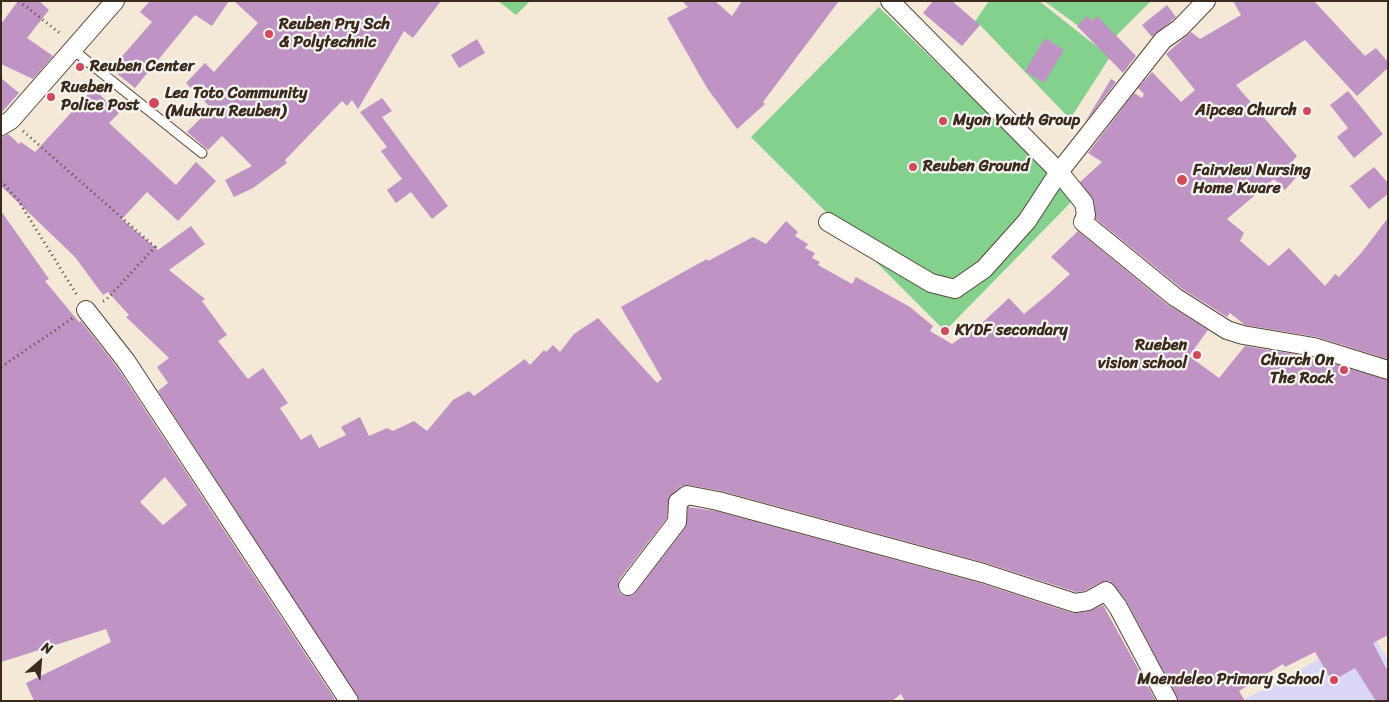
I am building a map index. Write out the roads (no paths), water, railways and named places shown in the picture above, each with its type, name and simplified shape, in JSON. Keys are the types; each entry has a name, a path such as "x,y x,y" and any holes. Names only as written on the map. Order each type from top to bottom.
{"street":[{"path":"6,123 115,1"},
{"path":"890,1 1059,172 1084,203 1086,215 1083,222 1175,297 1227,330 1243,335 1314,347 1388,370"},
{"path":"828,222 931,283 955,289 984,269 1027,221 1059,172 1163,40 1180,28 1206,1"},
{"path":"86,310 126,360 350,701"},
{"path":"628,586 676,522 678,502 687,495 718,501 983,573 1075,603 1088,601 1106,591 1118,607 1168,701"}],"lane":[{"path":"73,48 202,153"}],"place":[{"name":"Reuben Pry Sch & Polytechnic","path":"269,34"},
{"name":"Reuben Center","path":"80,67"},
{"name":"Rueben Police Post","path":"51,97"},
{"name":"Lea Toto Community (Mukuru Reuben)","path":"154,103"},
{"name":"Aipcea Church","path":"1307,111"},
{"name":"Myon Youth Group","path":"943,121"},
{"name":"Reuben Ground","path":"913,167"},
{"name":"Fairview Nursing Home Kware","path":"1182,180"},
{"name":"KYDF secondary","path":"945,331"},
{"name":"Rueben vision school","path":"1197,355"},
{"name":"Church On The Rock","path":"1344,370"},
{"name":"Maendeleo Primary School","path":"1334,680"}]}
